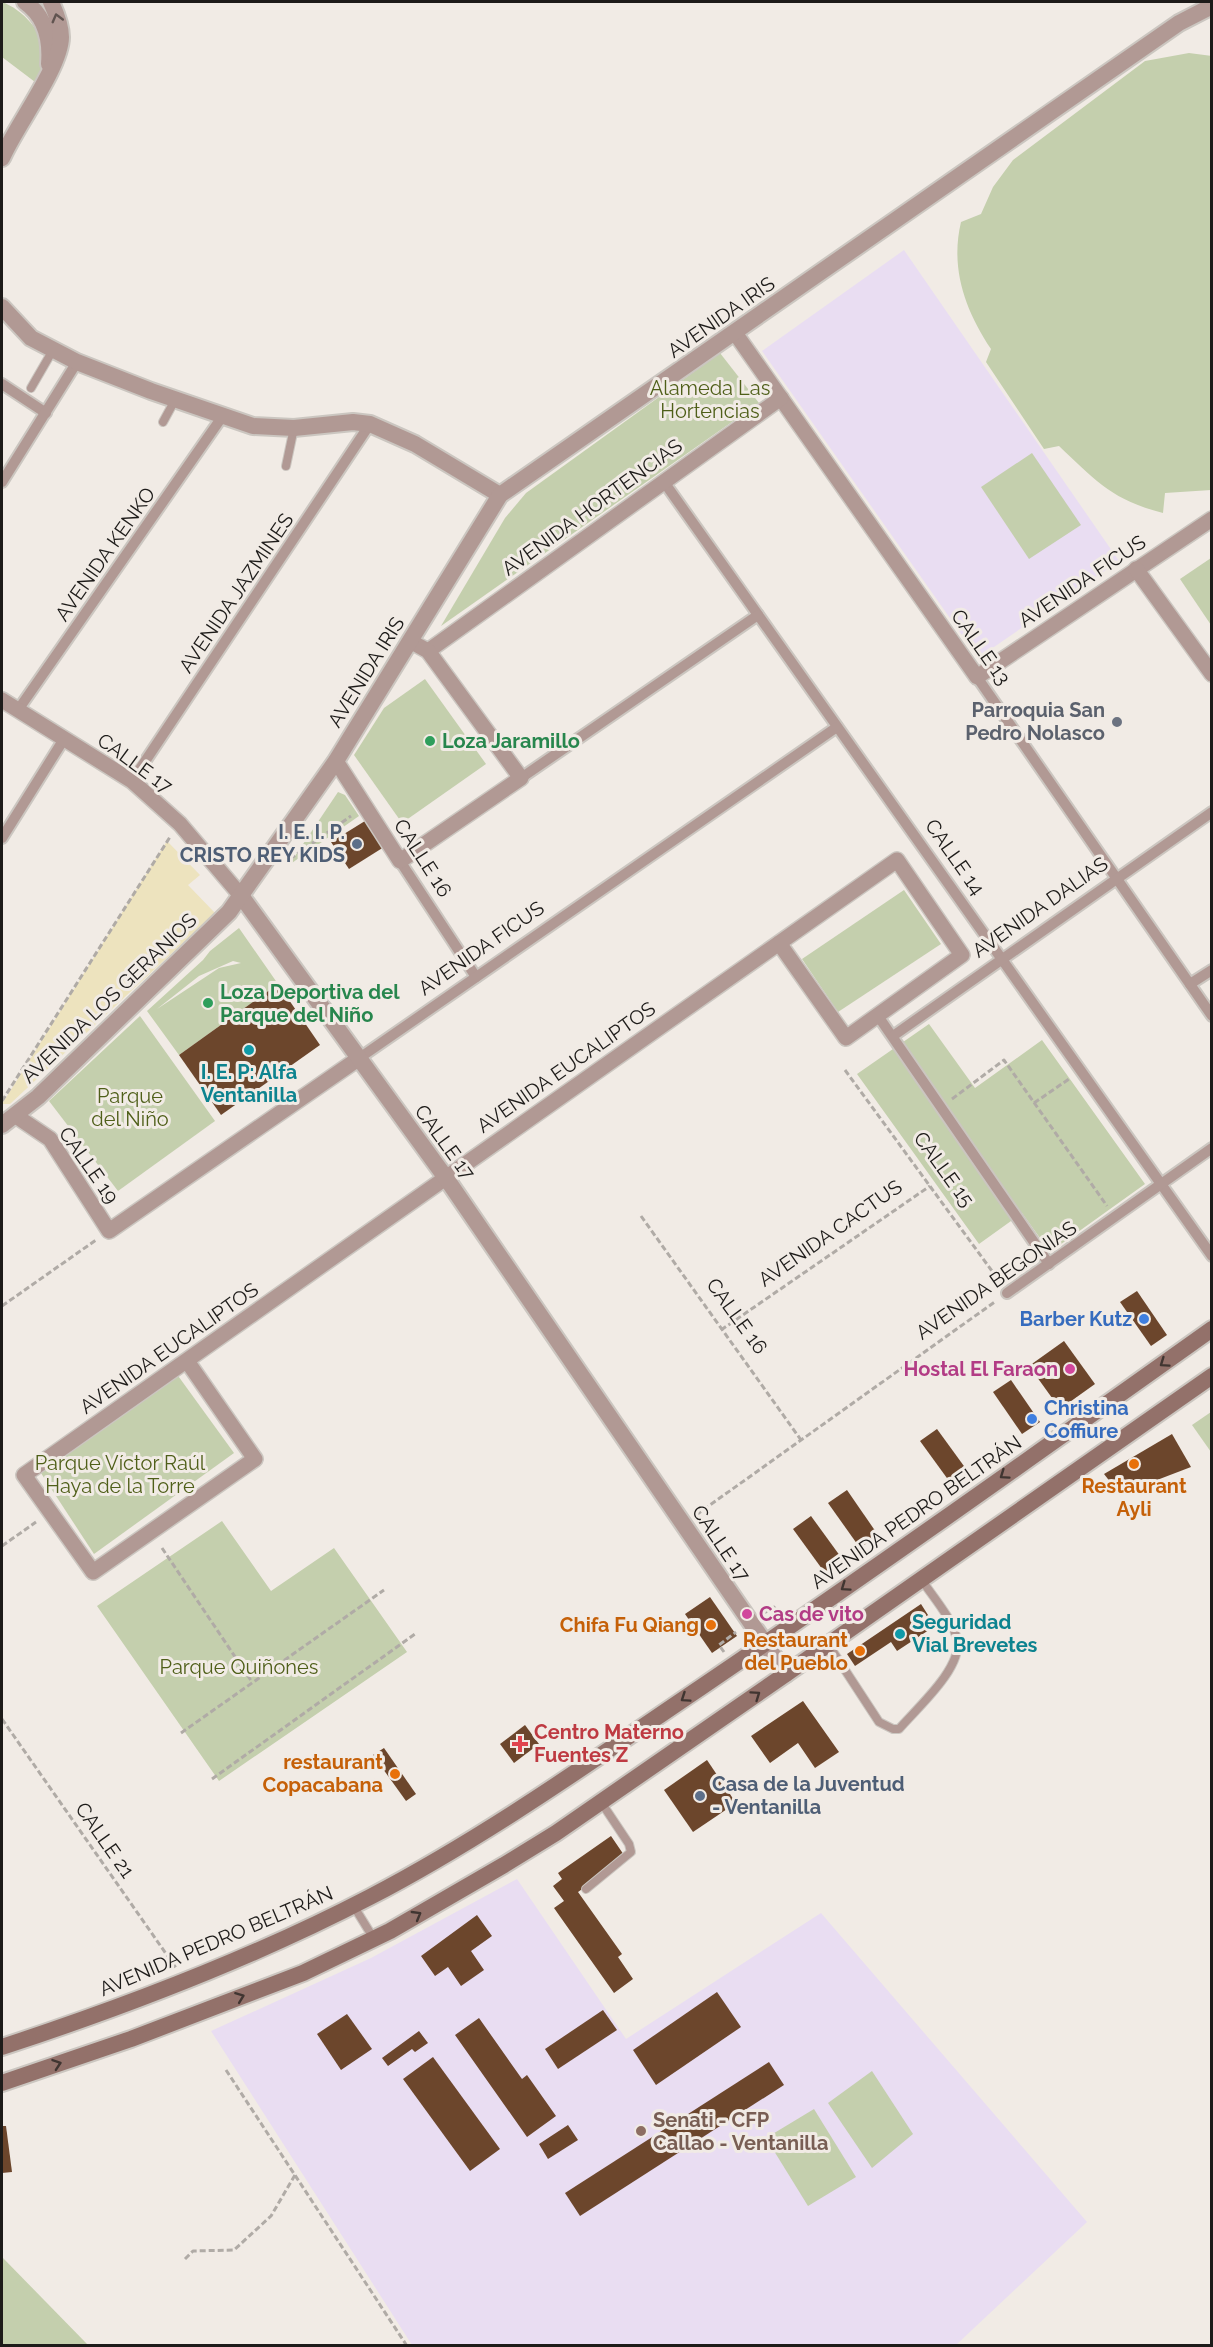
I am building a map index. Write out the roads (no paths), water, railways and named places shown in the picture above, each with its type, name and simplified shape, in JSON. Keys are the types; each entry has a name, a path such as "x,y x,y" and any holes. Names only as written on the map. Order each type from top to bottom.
{"main road":[{"name":"AVENIDA PEDRO BELTRÁN","path":"2,2047 118,2006 286,1938 353,1905 494,1826 765,1644 1212,1329"},
{"path":"2,2082 193,2015 303,1973 374,1939 504,1865 601,1802 1212,1376"}],"street":[{"path":"24,2 39,14 44,24 49,44 48,74"},
{"path":"2,158 56,58 61,37 58,17 51,2"},
{"name":"AVENIDA IRIS","path":"242,897 336,762 500,495 1179,22 1212,6"},
{"path":"2,307 32,338 53,350 77,362 175,400 253,426 294,428 353,422 370,424 415,444 500,495"},
{"name":"CALLE 13","path":"735,333 1212,1016"},
{"path":"2,482 77,362"},
{"path":"2,384 46,413"},
{"name":"AVENIDA HORTENCIAS","path":"428,651 781,398"},
{"name":"AVENIDA KENKO","path":"18,710 222,417"},
{"name":"AVENIDA JAZMINES","path":"132,782 370,424"},
{"name":"CALLE 14","path":"664,482 1212,1256"},
{"name":"AVENIDA FICUS","path":"977,678 1212,519"},
{"path":"1136,569 1212,674"},
{"path":"400,861 758,615"},
{"path":"410,641 428,651 521,778"},
{"name":"CALLE 17","path":"2,700 132,782 180,824 242,897 446,1178 786,1674"},
{"name":"AVENIDA FICUS","path":"109,1231 837,727"},
{"path":"2,838 64,739"},
{"name":"CALLE 16","path":"336,762 476,977"},
{"name":"AVENIDA DALIAS","path":"893,1036 1212,812"},
{"name":"AVENIDA EUCALIPTOS","path":"187,1361 255,1458 93,1572 24,1475 897,860 962,955 878,1016"},
{"name":"AVENIDA LOS GERANIOS","path":"9,1120 229,912 242,897"},
{"path":"779,943 846,1038 878,1016 1049,1264"},
{"path":"1190,984 1212,970"},
{"name":"CALLE 19","path":"2,1103 9,1120 50,1139 109,1231"},
{"name":"AVENIDA BEGONIAS","path":"1007,1293 1212,1148"}],"lane":[{"path":"31,388 53,350"},
{"path":"163,422 175,400"},
{"path":"286,466 294,428"},
{"path":"828,1644 879,1722 892,1729 899,1729 944,1677 956,1654 958,1642 953,1629 921,1579"},
{"path":"586,1889 631,1852 629,1844 601,1802"},
{"path":"353,1905 374,1939"}],"place":[{"name":"Parroquia San Pedro Nolasco","path":"1117,722"},
{"name":"Loza Jaramillo","path":"430,741"},
{"name":"I. E. I. P. CRISTO REY KIDS","path":"357,844"},
{"name":"Loza Deportiva del Parque del Niño","path":"208,1003"},
{"name":"I. E. P: Alfa Ventanilla","path":"249,1050"},
{"name":"Barber Kutz","path":"1144,1319"},
{"name":"Hostal El Faraon","path":"1070,1369"},
{"name":"Christina Coffiure","path":"1032,1419"},
{"name":"Restaurant Ayli","path":"1134,1464"},
{"name":"Cas de vito","path":"747,1614"},
{"name":"Chifa Fu Qiang","path":"711,1625"},
{"name":"Seguridad Vial Brevetes","path":"900,1634"},
{"name":"Restaurant del Pueblo","path":"860,1651"},
{"name":"Centro Materno Fuentes Z","path":"520,1744"},
{"name":"restaurant Copacabana","path":"395,1774"},
{"name":"Casa de la Juventud - Ventanilla","path":"700,1796"},
{"name":"Senati - CFP Callao - Ventanilla","path":"641,2131"}],"park label":[{"name":"Alameda Las Hortencias","path":"710,400"},
{"name":"Parque del Niño","path":"130,1108"},
{"name":"Parque Víctor Raúl Haya de la Torre","path":"120,1474"},
{"name":"Parque Quiñones","path":"239,1667"}]}
